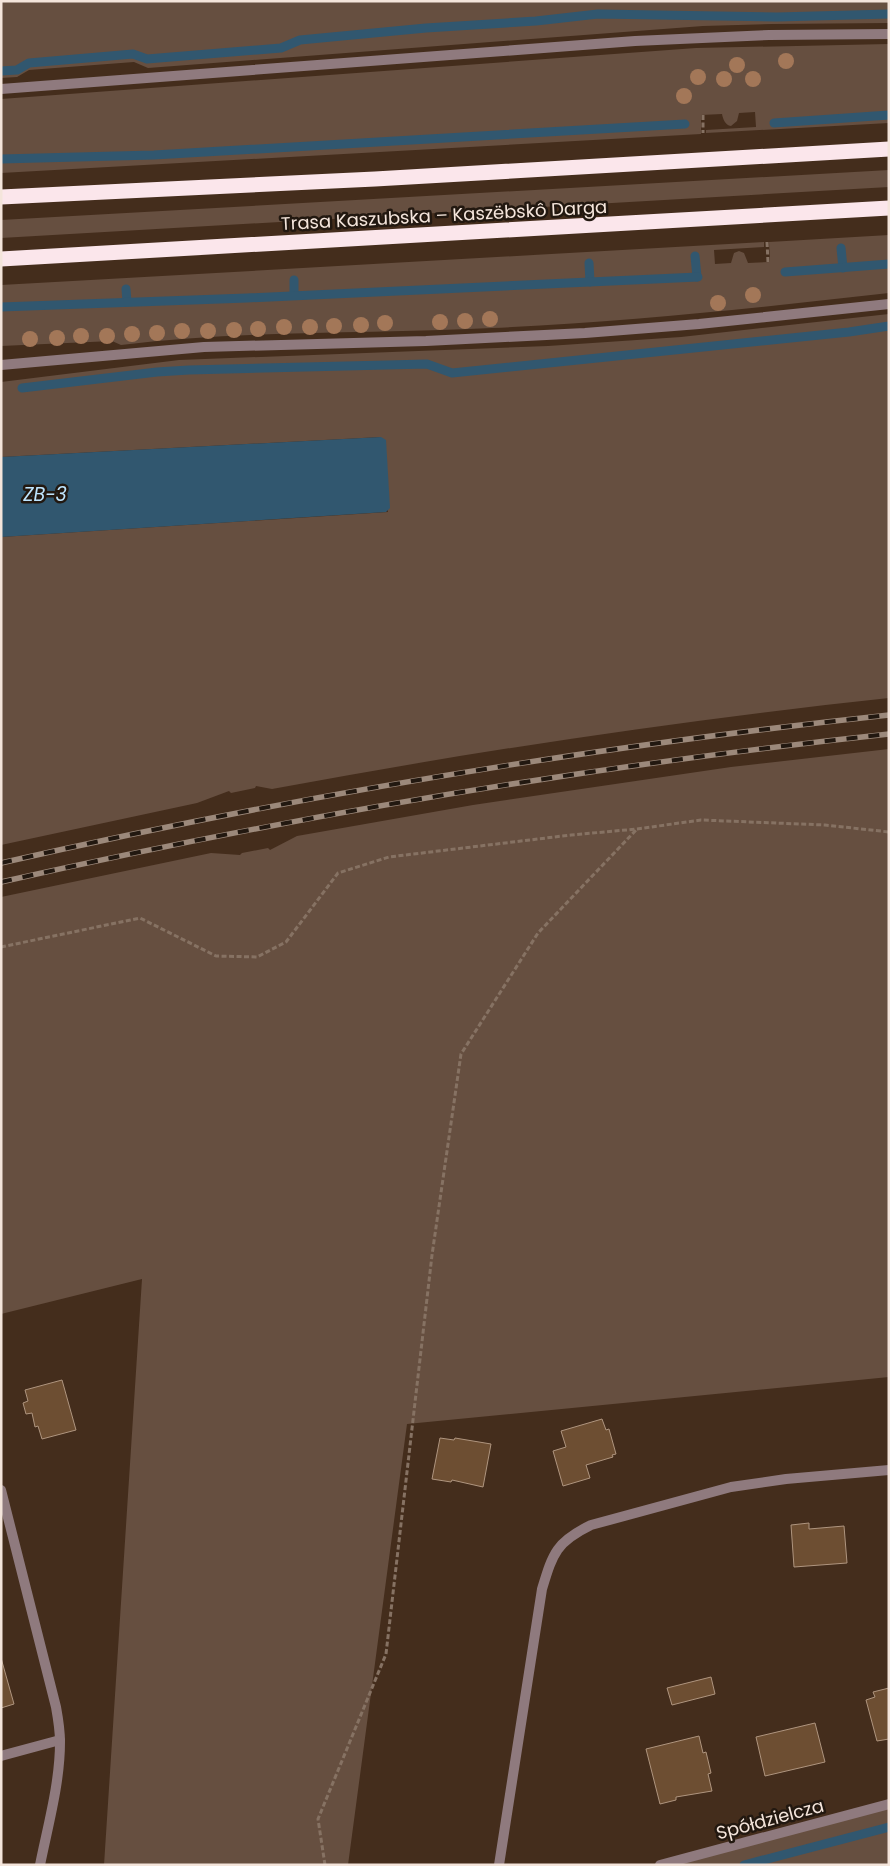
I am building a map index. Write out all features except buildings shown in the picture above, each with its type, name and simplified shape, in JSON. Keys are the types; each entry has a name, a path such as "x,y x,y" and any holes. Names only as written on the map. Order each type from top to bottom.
{"highway":[{"path":"1,197 385,178 889,149"},
{"name":"Trasa Kaszubska – Kaszëbskô Darga","path":"1,259 889,208"}],"street":[{"path":"1,89 635,41 769,35 889,34"},
{"path":"1,366 204,347 426,341 585,333 699,324 889,304"},
{"path":"499,1865 542,1589 548,1567 558,1547 572,1534 590,1525 731,1487 786,1479 889,1470"},
{"path":"1,1490 56,1707 60,1740 59,1766 40,1865"},
{"path":"1,1756 60,1740"},
{"name":"Spółdzielcza","path":"660,1865 889,1804"}],"path":[{"path":"702,114 703,133"},
{"path":"766,242 768,262"},
{"path":"1,947 140,918 216,956 257,957 286,942 338,873 389,857 702,820 826,825 889,832"},
{"path":"325,1865 318,1819 386,1654 432,1255 461,1054 538,933 637,829"}],"shaded area":[{"path":"1,1 889,1 889,23 703,26 148,68 134,62 29,70 17,77 1,78"},
{"path":"889,44 889,123 706,133 706,130 756,127 755,112 739,113 737,121 731,126 726,123 722,114 701,115 701,134 1,173 1,99 696,48"},
{"path":"889,170 889,187 1,238 1,220"},
{"path":"889,235 889,293 691,314 542,325 213,337 121,345 112,341 1,346 1,285 764,242 764,247 714,250 715,264 731,263 734,253 739,251 744,253 748,263 770,262 769,242"},
{"path":"889,314 889,698 657,726 425,762 272,789 256,786 255,788 231,793 229,791 197,803 1,845 1,537 388,512 381,437 1,457 1,382 179,360 548,346 681,337"},
{"path":"889,749 889,1377 407,1424 348,1865 104,1865 142,1279 1,1314 1,897 211,853 240,855 268,848 270,850 297,836 473,805 731,767"},
{"path":"889,1805 889,1865 669,1865"}],"water":[{"name":"ZB-3","path":"381,437 386,440 390,508 386,512 1,537 1,457"}],"waterway":[{"path":"1,71 17,70 29,63 133,54 147,59 281,48 300,40 426,28 536,21 598,14 777,17 889,14"},
{"path":"774,123 889,115"},
{"path":"1,159 154,155 685,124"},
{"path":"841,248 843,268"},
{"path":"695,256 697,277"},
{"path":"589,263 590,282"},
{"path":"785,272 889,264"},
{"path":"1,307 247,298 698,277"},
{"path":"294,280 294,292"},
{"path":"126,289 127,302"},
{"path":"22,388 189,370 427,364 452,373 849,332 889,326"},
{"path":"744,1865 889,1827"}],"railway":[{"path":"1,863 221,816 443,776 665,742 889,715"},
{"path":"1,882 221,836 443,795 665,761 889,734"}]}
